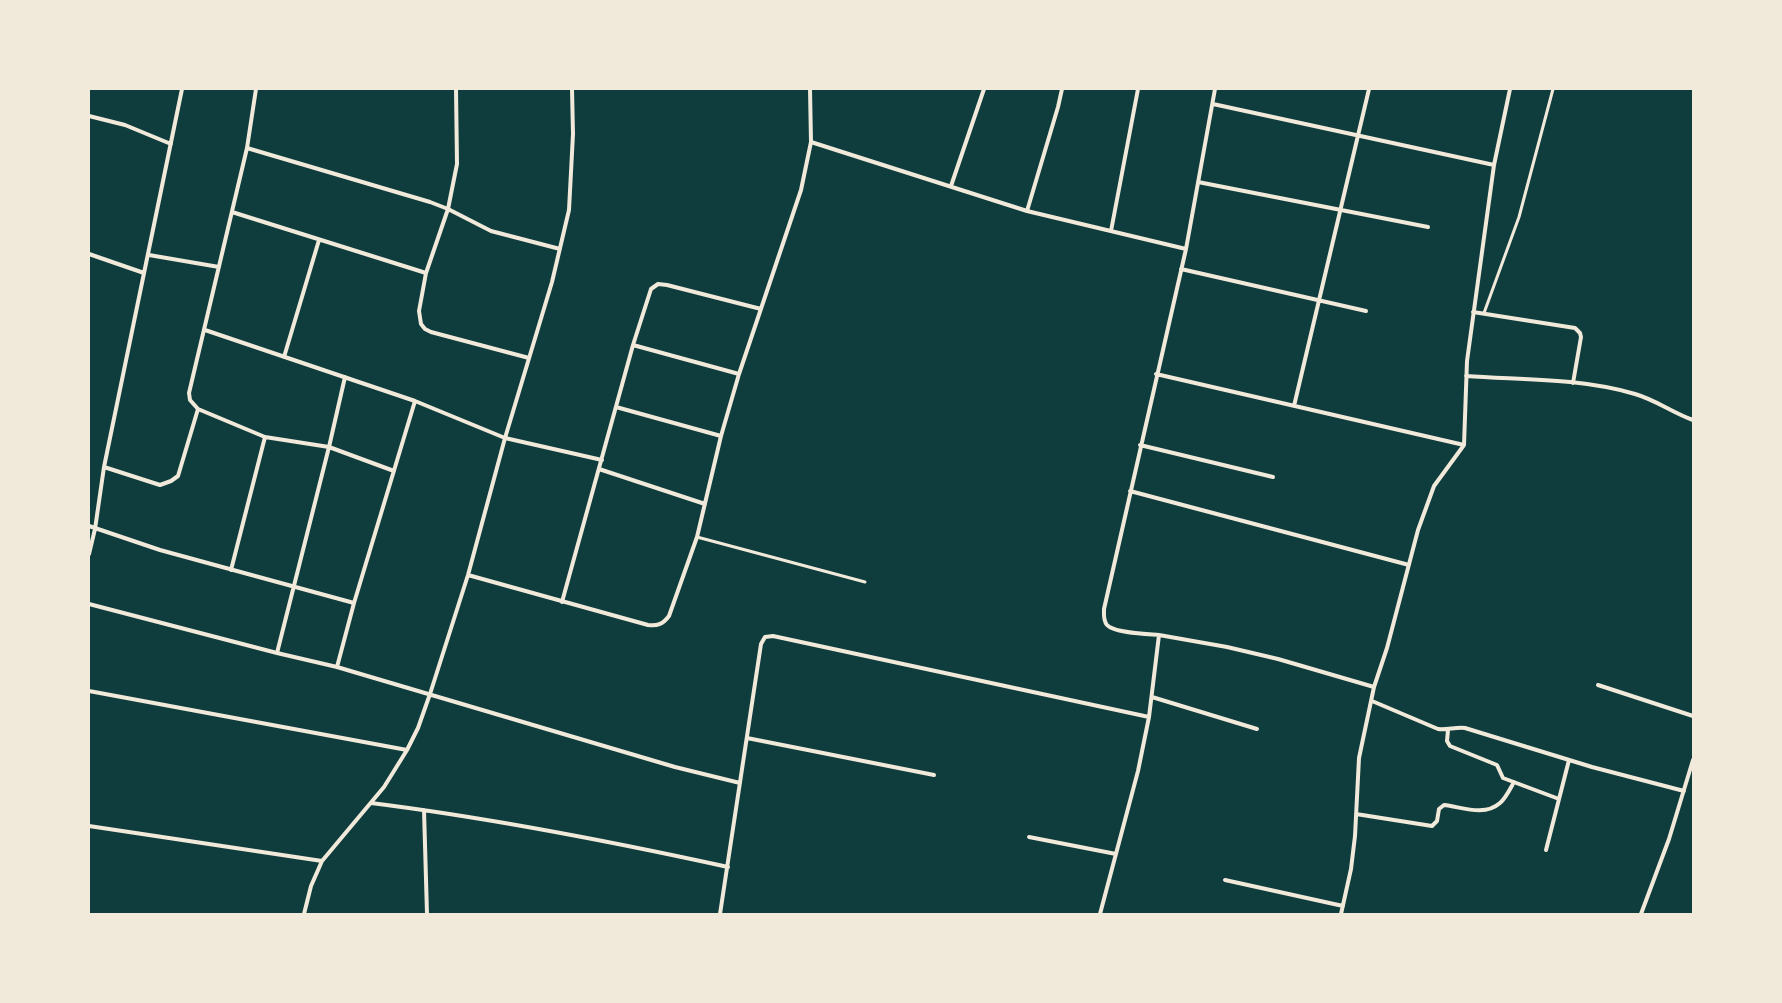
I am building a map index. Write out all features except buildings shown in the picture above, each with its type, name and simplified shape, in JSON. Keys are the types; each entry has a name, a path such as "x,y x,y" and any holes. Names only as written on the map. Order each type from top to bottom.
{"street":[{"path":"89,554 95,529 104,467 149,255 182,89"},
{"path":"256,89 247,148 189,393 190,400 198,409 265,437 329,447 394,471"},
{"path":"456,89 457,164 448,209 426,273 419,311 421,324 425,329 431,332 529,358"},
{"path":"304,914 311,886 322,860 384,786 407,750 418,728 430,694 468,575 505,438 552,282 560,250 569,210 573,134 572,89"},
{"path":"468,575 648,626 657,626 664,623 669,616 697,537 739,374 801,190 811,142 810,89"},
{"path":"951,186 984,89"},
{"path":"1027,210 1062,89"},
{"path":"1111,232 1138,89"},
{"path":"1216,89 1186,249 1140,445 1104,609 1104,619 1108,626 1115,630 1159,635 1227,647 1278,659 1374,687"},
{"path":"1294,406 1369,89"},
{"path":"1341,914 1344,906 1352,863 1359,758 1374,687 1387,648 1418,530 1434,486 1464,445 1466,376 1474,312 1494,165 1510,89"},
{"path":"1213,104 1494,165"},
{"path":"89,116 125,126 171,144"},
{"path":"811,142 1027,210 1111,232 1186,249"},
{"path":"247,148 430,202 448,209 491,231 560,250"},
{"path":"1198,182 1428,227"},
{"path":"232,212 426,273"},
{"path":"284,357 319,240"},
{"path":"89,254 144,273"},
{"path":"149,255 219,267"},
{"path":"1181,268 1366,311"},
{"path":"562,602 633,345 651,289 658,284 666,285 761,309"},
{"path":"1474,312 1575,328 1580,333 1581,337 1573,383"},
{"path":"205,330 415,401 505,438 602,460"},
{"path":"633,345 739,374"},
{"path":"1156,374 1464,445"},
{"path":"1466,376 1573,383 1611,388 1652,400 1693,420"},
{"path":"277,653 345,378"},
{"path":"337,667 354,603 415,401"},
{"path":"616,408 722,436"},
{"path":"104,467 160,485 171,481 178,476 198,409"},
{"path":"231,570 265,437"},
{"path":"1140,445 1273,477"},
{"path":"599,469 705,504"},
{"path":"1130,491 1409,565"},
{"path":"89,526 160,550 294,588 354,603"},
{"path":"89,604 277,653 337,667 675,767 740,783"},
{"path":"1100,914 1138,771 1149,717 1159,635"},
{"path":"720,914 761,644 765,637 773,636 1149,717"},
{"path":"1598,686 1693,716"},
{"path":"89,691 407,750"},
{"path":"1152,697 1257,729"},
{"path":"1372,702 1428,725 1448,730 1460,727 1465,728 1569,760 1684,791"},
{"path":"1448,730 1448,741 1450,746 1497,765 1501,776 1559,799"},
{"path":"747,738 934,775"},
{"path":"1546,850 1569,760"},
{"path":"1641,914 1653,884 1693,760"},
{"path":"1356,814 1432,826 1437,821 1439,809 1444,805 1469,810 1493,809 1502,802 1514,782"},
{"path":"371,803 424,810 582,837 728,867"},
{"path":"424,810 428,914"},
{"path":"89,826 322,860"},
{"path":"1029,837 1116,854"},
{"path":"1225,880 1344,906"}],"lane":[{"path":"1484,313 1520,217 1553,89"},
{"path":"697,537 865,582"}]}
